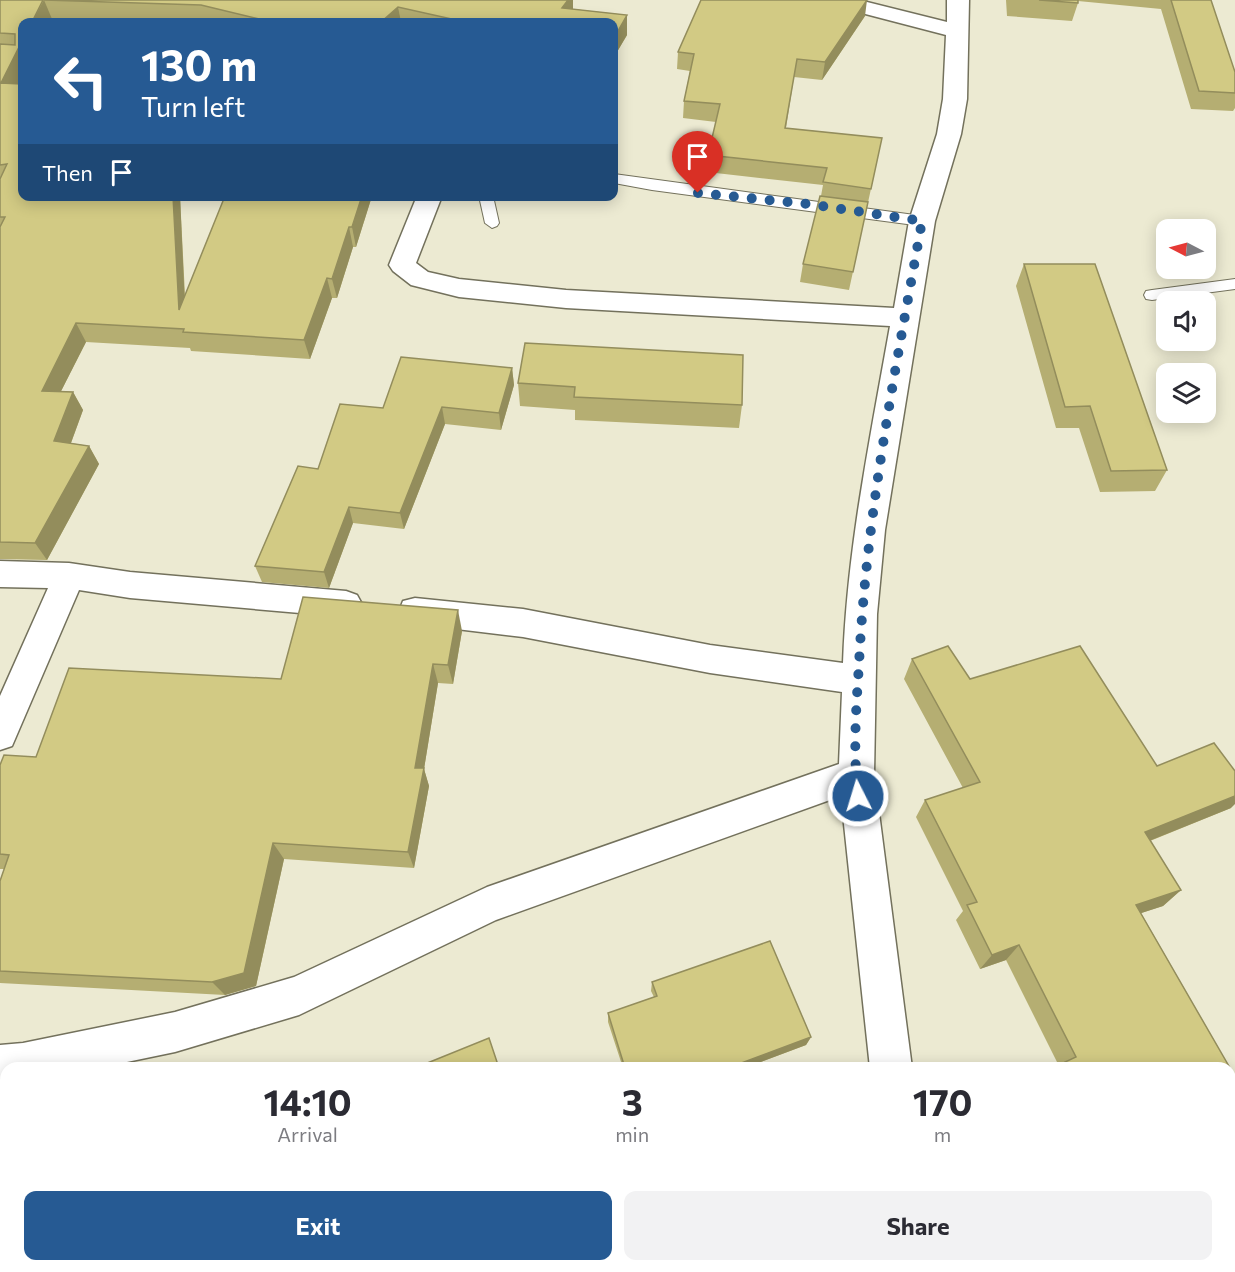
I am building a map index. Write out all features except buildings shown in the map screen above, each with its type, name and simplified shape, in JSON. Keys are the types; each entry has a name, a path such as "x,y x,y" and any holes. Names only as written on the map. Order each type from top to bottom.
{"street":[{"path":"834,0 957,31"},
{"path":"890,1062 856,774 861,614 869,530 922,221 949,134 955,99 958,0"},
{"path":"428,201 402,265 420,279 459,288 566,299 905,318"},
{"path":"0,574 69,576 130,585 379,607 523,623 710,659 858,680"},
{"path":"0,735 69,576"},
{"path":"28,1062 175,1032 299,995 487,905 856,774"}],"lane":[{"path":"618,180 698,193 808,204 922,221"},
{"path":"487,201 492,223"},
{"path":"1152,295 1235,284"}],"route":[{"path":"698,193 808,204 922,221 869,530 861,614 858,680 856,774 858,796"}]}
